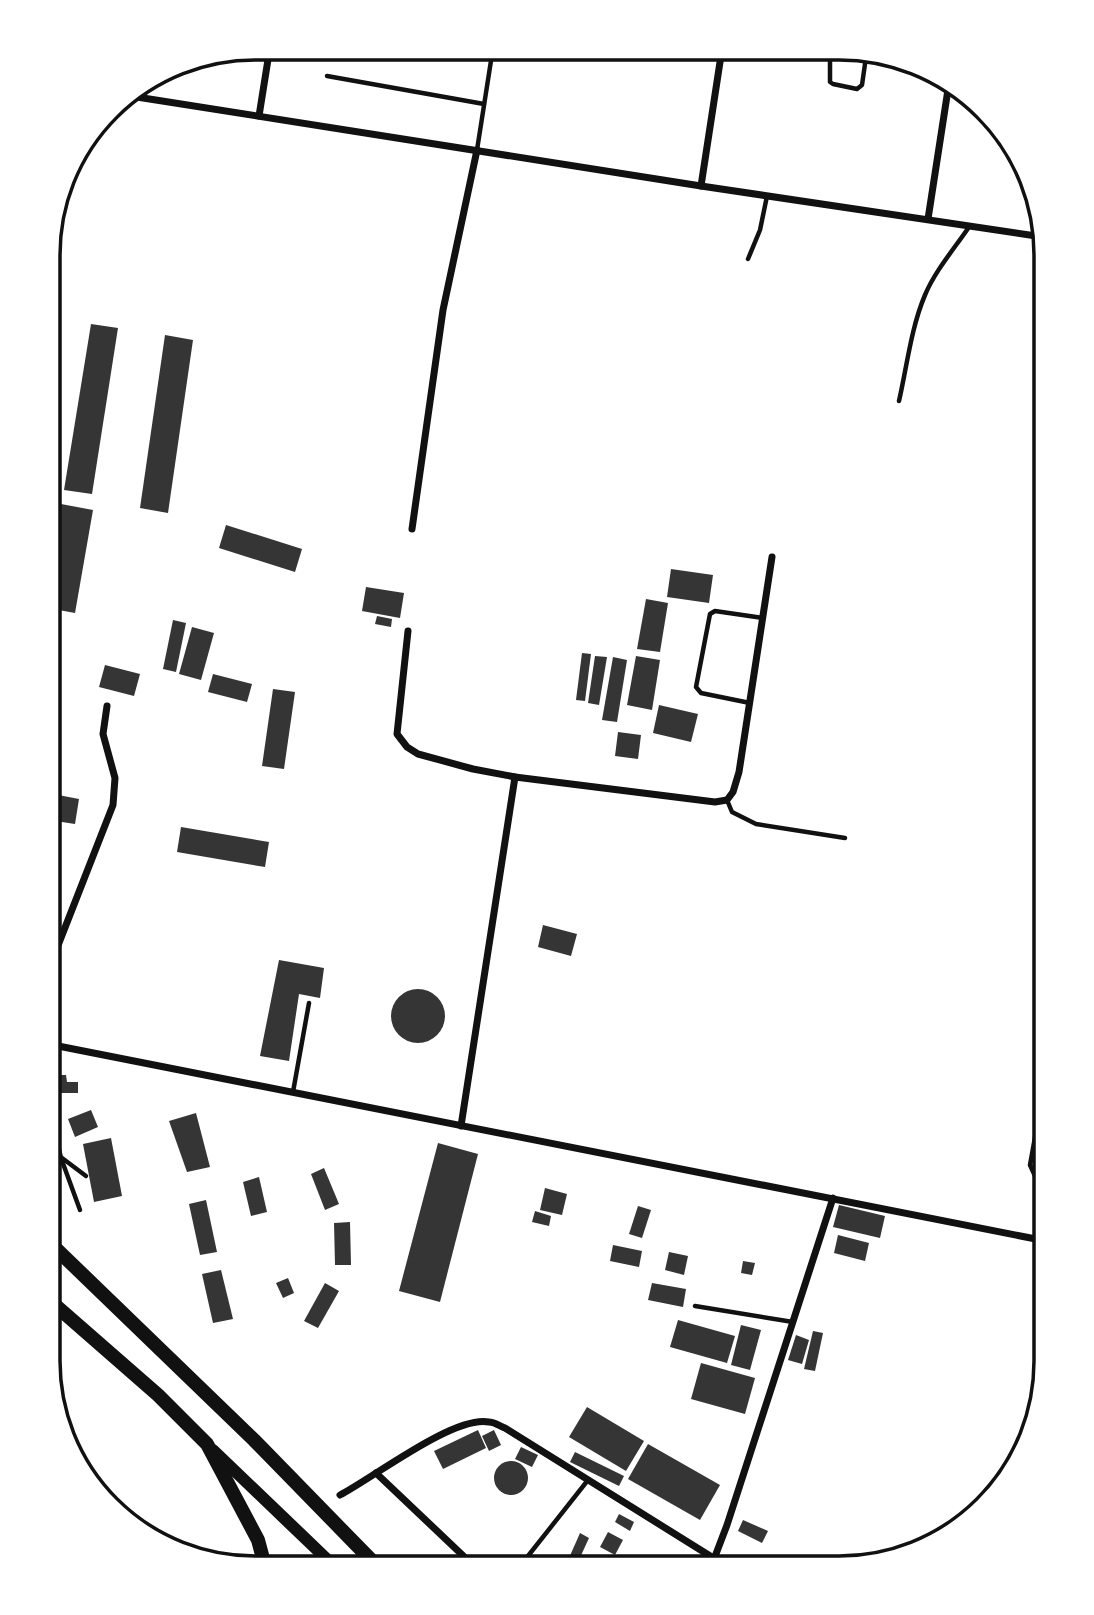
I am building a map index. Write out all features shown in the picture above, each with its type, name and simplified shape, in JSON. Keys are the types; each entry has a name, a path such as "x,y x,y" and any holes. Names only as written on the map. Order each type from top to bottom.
{"highway":[{"path":"60,1253 254,1440 367,1556"},
{"path":"60,1309 158,1395 206,1444 258,1540 262,1556"}],"main road":[{"path":"206,1444 324,1556"}],"street":[{"path":"259,116 268,60"},
{"path":"701,186 720,60"},
{"path":"928,219 947,93"},
{"path":"139,97 1033,236"},
{"path":"412,529 443,310 477,150"},
{"path":"408,631 397,734 401,741 418,754 515,777 715,802 727,800 733,792 739,772 772,556"},
{"path":"60,940 113,805 115,778 103,734 107,706"},
{"path":"461,1126 515,777"},
{"path":"60,1046 1034,1239"},
{"path":"716,1556 833,1198"},
{"path":"340,1495 428,1441 461,1427 489,1421 505,1428 710,1556"},
{"path":"376,1473 463,1556"}],"lane":[{"path":"477,150 491,60"},
{"path":"830,60 830,82 833,85 857,89 862,85 865,61"},
{"path":"327,76 484,104"},
{"path":"748,259 760,230 767,196"},
{"path":"899,401 925,295 970,226"},
{"path":"751,703 701,693 696,687 710,614 715,611 764,618"},
{"path":"727,800 732,812 756,824 845,838"},
{"path":"293,1092 309,1003"},
{"path":"1034,1143 1030,1165 1034,1174"},
{"path":"60,1154 80,1210"},
{"path":"61,1158 86,1176"},
{"path":"695,1306 794,1322"},
{"path":"528,1556 588,1479"}],"building":[{"path":"91,324 118,328 92,494 64,490"},
{"path":"165,335 193,340 168,513 140,508"},
{"path":"61,504 93,510 75,613 60,610"},
{"path":"226,525 302,549 295,572 219,548"},
{"path":"671,569 713,575 709,603 667,597"},
{"path":"366,587 404,593 400,618 362,611"},
{"path":"646,599 668,603 660,652 637,649"},
{"path":"377,616 392,619 391,627 375,624"},
{"path":"173,620 186,623 176,672 163,669"},
{"path":"192,627 214,633 201,680 179,674"},
{"path":"582,653 591,654 585,701 576,700"},
{"path":"595,656 607,657 599,705 588,703"},
{"path":"636,656 660,660 652,710 627,705"},
{"path":"613,657 627,660 617,722 602,720"},
{"path":"105,665 140,674 134,696 99,687"},
{"path":"213,674 252,684 247,702 208,692"},
{"path":"273,689 295,692 284,769 262,766"},
{"path":"659,705 698,714 691,742 653,733"},
{"path":"618,732 641,735 638,759 615,756"},
{"path":"60,795 79,799 75,824 60,822"},
{"path":"181,827 269,842 265,867 177,852"},
{"path":"543,925 577,934 571,956 538,947"},
{"path":"279,960 324,968 320,998 299,994 289,1061 260,1056"},
{"path":"418,989 437,997 445,1016 437,1035 418,1043 399,1035 391,1016 399,997"},
{"path":"60,1075 66,1075 67,1082 78,1082 78,1093 60,1093"},
{"path":"91,1110 98,1127 75,1137 68,1119"},
{"path":"196,1113 210,1167 187,1172 169,1121"},
{"path":"111,1138 122,1196 94,1202 83,1144"},
{"path":"438,1143 478,1154 440,1302 399,1291"},
{"path":"324,1168 339,1204 325,1210 311,1174"},
{"path":"259,1177 267,1212 251,1216 243,1182"},
{"path":"545,1188 567,1194 562,1215 540,1210"},
{"path":"206,1200 217,1252 200,1255 189,1204"},
{"path":"839,1205 885,1216 880,1238 833,1227"},
{"path":"638,1206 651,1210 642,1238 629,1234"},
{"path":"535,1211 551,1216 549,1226 532,1222"},
{"path":"350,1222 351,1265 335,1265 334,1223"},
{"path":"838,1235 869,1243 865,1261 834,1253"},
{"path":"613,1245 642,1251 639,1267 610,1261"},
{"path":"669,1252 688,1256 684,1275 665,1270"},
{"path":"743,1261 755,1263 752,1275 741,1273"},
{"path":"221,1270 233,1319 213,1323 202,1274"},
{"path":"288,1278 294,1293 283,1298 276,1283"},
{"path":"325,1283 339,1291 318,1328 304,1321"},
{"path":"652,1283 686,1289 683,1307 648,1300"},
{"path":"678,1320 735,1336 727,1363 670,1347"},
{"path":"741,1325 761,1330 750,1370 731,1365"},
{"path":"813,1331 823,1333 815,1371 804,1369"},
{"path":"796,1335 809,1340 802,1364 788,1360"},
{"path":"701,1363 755,1378 745,1414 691,1399"},
{"path":"587,1407 644,1441 626,1471 569,1437"},
{"path":"478,1430 486,1448 443,1469 434,1451"},
{"path":"494,1430 501,1445 489,1451 482,1436"},
{"path":"648,1444 720,1485 700,1520 628,1479"},
{"path":"521,1447 538,1455 532,1467 515,1459"},
{"path":"575,1452 624,1476 619,1486 570,1462"},
{"path":"511,1461 523,1466 528,1478 523,1490 511,1495 499,1490 494,1478 499,1466"},
{"path":"619,1514 634,1522 630,1531 615,1522"},
{"path":"743,1520 768,1531 762,1543 738,1531"},
{"path":"608,1532 623,1540 615,1555 600,1547"},
{"path":"580,1533 589,1538 581,1556 570,1556"}]}
